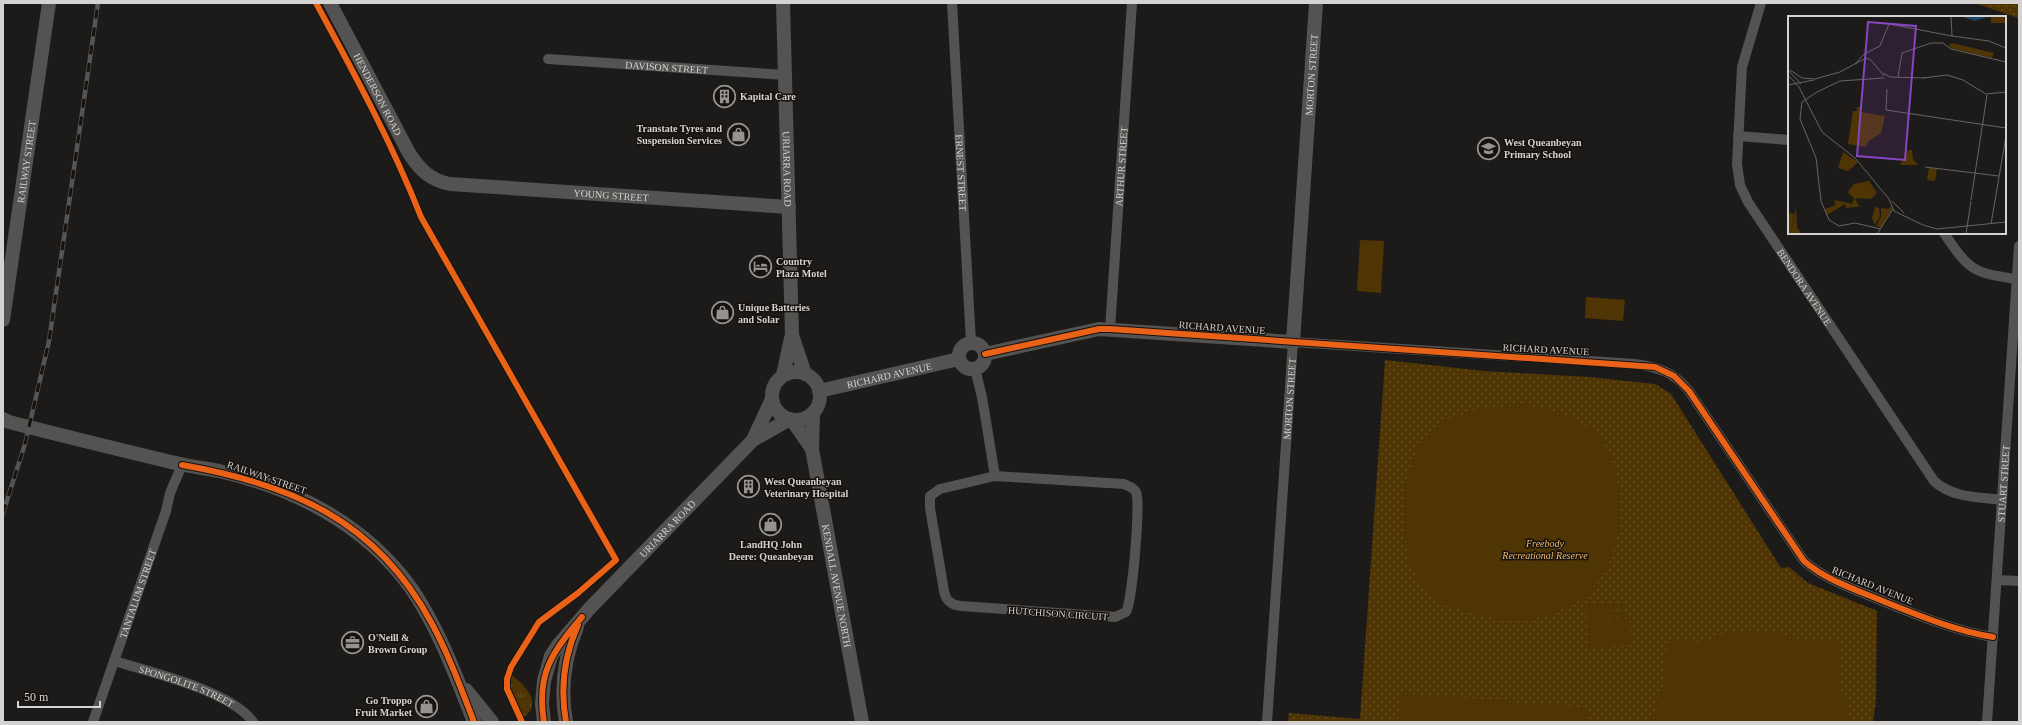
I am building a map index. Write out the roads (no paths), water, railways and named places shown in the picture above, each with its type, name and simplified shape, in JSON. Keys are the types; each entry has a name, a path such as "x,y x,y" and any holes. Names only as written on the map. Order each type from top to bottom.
{"main road":[{"name":"RAILWAY STREET","path":"3,320 48,3"},
{"name":"HENDERSON ROAD","path":"330,3 409,153 420,168 432,179"},
{"name":"URIARRA ROAD","path":"782,3 786,74 792,334 783,375"},
{"name":"MORTON STREET","path":"1293,342 1316,3"},
{"name":"YOUNG STREET","path":"432,179 450,184 789,206"},
{"name":"RICHARD AVENUE","path":"985,354 1099,329 1293,342"},
{"name":"URIARRA ROAD","path":"792,334 805,374"},
{"path":"971,342 982,347 985,354 984,362 975,369 967,368 959,359 960,350 967,343 971,342"},
{"name":"RICHARD AVENUE","path":"819,391 959,359"},
{"path":"792,372 805,374 814,380 819,391 819,402 813,413 804,419 791,419 778,412 772,399 774,385 783,375 792,372"},
{"name":"URIARRA ROAD","path":"753,440 772,399"},
{"name":"KENDALL AVENUE NORTH","path":"813,413 812,449 862,722"},
{"name":"URIARRA ROAD","path":"541,719 544,681 551,656 559,644 619,578 753,440 791,419"},
{"name":"KENDALL AVENUE NORTH","path":"791,419 812,449"},
{"name":"RAILWAY STREET","path":"6,421 182,464 220,471 278,490 313,504 345,522 379,551 410,588 431,622 454,672 474,722"},
{"path":"558,722 555,691 569,649 586,613"},
{"path":"566,722 563,700 563,683 569,649"},
{"name":"RAILWAY STREET","path":"454,672 469,694 492,722"},
{"name":"RAILWAY STREET","path":"469,694 483,722"}],"street":[{"name":"ERNEST STREET","path":"952,3 971,342"},
{"name":"ARTHUR STREET","path":"1110,329 1132,3"},
{"name":"BENDORA AVENUE","path":"1761,3 1742,67 1738,136 1738,172 1740,185 1748,202 1934,480 1942,488 1952,493 2002,500"},
{"name":"DAVISON STREET","path":"548,59 786,74"},
{"path":"1738,136 1788,140"},
{"path":"1945,234 1968,265 1978,272 2017,279"},
{"name":"STUART STREET","path":"1987,722 2002,500 2015,353 2019,246"},
{"name":"RICHARD AVENUE","path":"1293,342 1635,364 1662,369 1682,382 1692,395 1804,561 1822,575 1839,584 1908,611 1968,632 1993,637"},
{"name":"MORTON STREET","path":"1267,722 1293,342"},
{"path":"975,369 982,397 995,476"},
{"name":"TANTALUM STREET","path":"93,722 166,511 170,493 182,464"},
{"name":"HUTCHISON CIRCUIT","path":"995,476 1124,484 1133,488 1136,492 1138,507 1131,595 1126,612 1115,617 960,606 952,604 949,601 944,591 930,508 930,496 940,489 995,476"},
{"path":"1996,580 2019,581"},
{"name":"SPONGOLITE STREET","path":"114,660 196,687 230,702 253,722"}],"railway":[{"path":"3,513 25,444 49,341 98,3"}],"place":[{"name":"Kapital Care","path":"724,96"},
{"name":"Transtate Tyres and Suspension Services","path":"738,134"},
{"name":"West Queanbeyan Primary School","path":"1488,148"},
{"name":"Country Plaza Motel","path":"760,267"},
{"name":"Unique Batteries and Solar","path":"722,313"},
{"name":"West Queanbeyan Veterinary Hospital","path":"749,487"},
{"name":"LandHQ John Deere: Queanbeyan","path":"771,524"},
{"name":"O'Neill & Brown Group","path":"352,643"},
{"name":"Go Troppo Fruit Market","path":"427,706"}],"park label":[{"name":"Freebody Recreational Reserve","path":"1545,548"}]}
